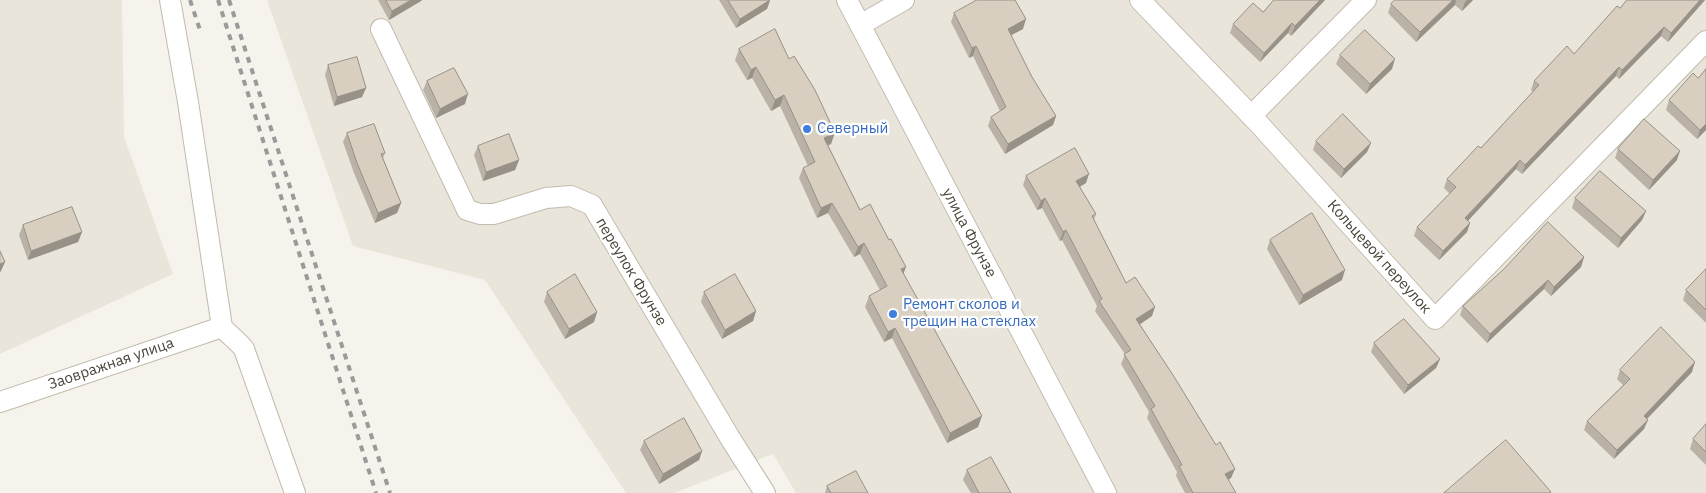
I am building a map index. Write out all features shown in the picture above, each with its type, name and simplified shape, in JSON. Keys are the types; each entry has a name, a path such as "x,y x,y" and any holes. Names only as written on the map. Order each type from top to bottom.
{"street":[{"path":"170,0 188,102 222,327 237,340 244,350 295,493"},
{"name":"улица Фрунзе","path":"847,0 1106,493"},
{"path":"860,25 904,0"},
{"name":"Кольцевой переулок","path":"1140,0 1251,116 1435,319 1706,41"},
{"path":"1251,116 1366,0"},
{"name":"переулок Фрунзе","path":"381,29 467,210 480,214 494,214 546,198 571,196 592,206 730,438 765,493"},
{"name":"Заовражная улица","path":"0,402 222,327"}],"shaded area":[{"path":"0,0 122,0 124,137 173,274 0,354"},
{"path":"267,0 1706,0 1706,493 796,493 773,454 675,493 626,493 485,280 353,246"}],"building":[{"path":"386,0 411,0 392,11"},
{"path":"728,0 770,0 740,19"},
{"path":"977,0 1015,0 1026,19 1008,29 1032,77 1056,116 1008,144 991,117 1006,107 976,46 972,48 954,13"},
{"path":"1274,0 1320,0 1295,26 1292,23 1264,53 1233,24 1253,3 1263,12"},
{"path":"1395,0 1453,0 1420,32 1391,4"},
{"path":"1627,0 1700,0 1671,33 1664,27 1622,70 1619,67 1525,165 1520,160 1465,218 1470,223 1443,251 1417,227 1456,187 1447,179 1478,146 1481,148 1539,85 1534,81 1567,46 1574,54 1617,6 1620,8"},
{"path":"775,29 789,59 794,56 815,90 835,133 824,138 860,210 870,204 889,240 891,239 906,267 901,269 982,416 950,433 895,328 888,332 869,296 887,286 864,243 858,247 832,203 821,208 803,168 815,162 784,95 775,100 756,67 751,70 739,49"},
{"path":"1365,30 1395,59 1370,84 1340,55"},
{"path":"357,57 366,88 337,97 328,65"},
{"path":"454,68 468,94 440,109 427,81"},
{"path":"1706,69 1706,124 1700,130 1669,100 1693,73 1698,78"},
{"path":"1343,114 1371,143 1344,169 1316,141"},
{"path":"1644,119 1680,151 1653,180 1618,149"},
{"path":"374,124 385,153 381,154 401,203 378,213 357,163 347,133"},
{"path":"509,134 519,160 486,172 478,146"},
{"path":"1075,148 1089,174 1076,181 1096,214 1092,216 1126,283 1135,277 1155,307 1136,319 1216,445 1220,442 1235,469 1225,474 1236,493 1193,493 1179,466 1182,465 1151,409 1155,406 1124,354 1131,350 1099,301 1102,299 1066,230 1063,232 1045,198 1041,201 1026,176"},
{"path":"1600,171 1646,211 1621,238 1575,198"},
{"path":"72,207 82,232 31,251 23,225"},
{"path":"1312,213 1345,270 1303,295 1270,240"},
{"path":"1548,222 1584,257 1554,287 1548,280 1490,334 1463,306 1504,269"},
{"path":"0,251 5,262 0,264"},
{"path":"1706,269 1706,310 1686,290"},
{"path":"575,274 597,312 569,329 547,292"},
{"path":"735,274 756,311 725,330 704,292"},
{"path":"1404,319 1440,359 1408,385 1374,343"},
{"path":"1661,327 1695,362 1644,416 1648,420 1617,450 1587,421 1630,379 1620,370"},
{"path":"684,418 702,451 663,474 644,441"},
{"path":"1706,424 1706,452 1693,439"},
{"path":"1506,440 1551,492 1444,493"},
{"path":"991,457 1011,493 979,493 967,470"},
{"path":"856,471 868,493 831,493 827,486"}],"railway":[{"path":"190,0 201,33"},
{"path":"218,0 376,493"},
{"path":"229,0 390,493"}],"place":[{"name":"Северный","path":"807,129"},
{"name":"Ремонт сколов и трещин на стеклах","path":"893,314"}]}
